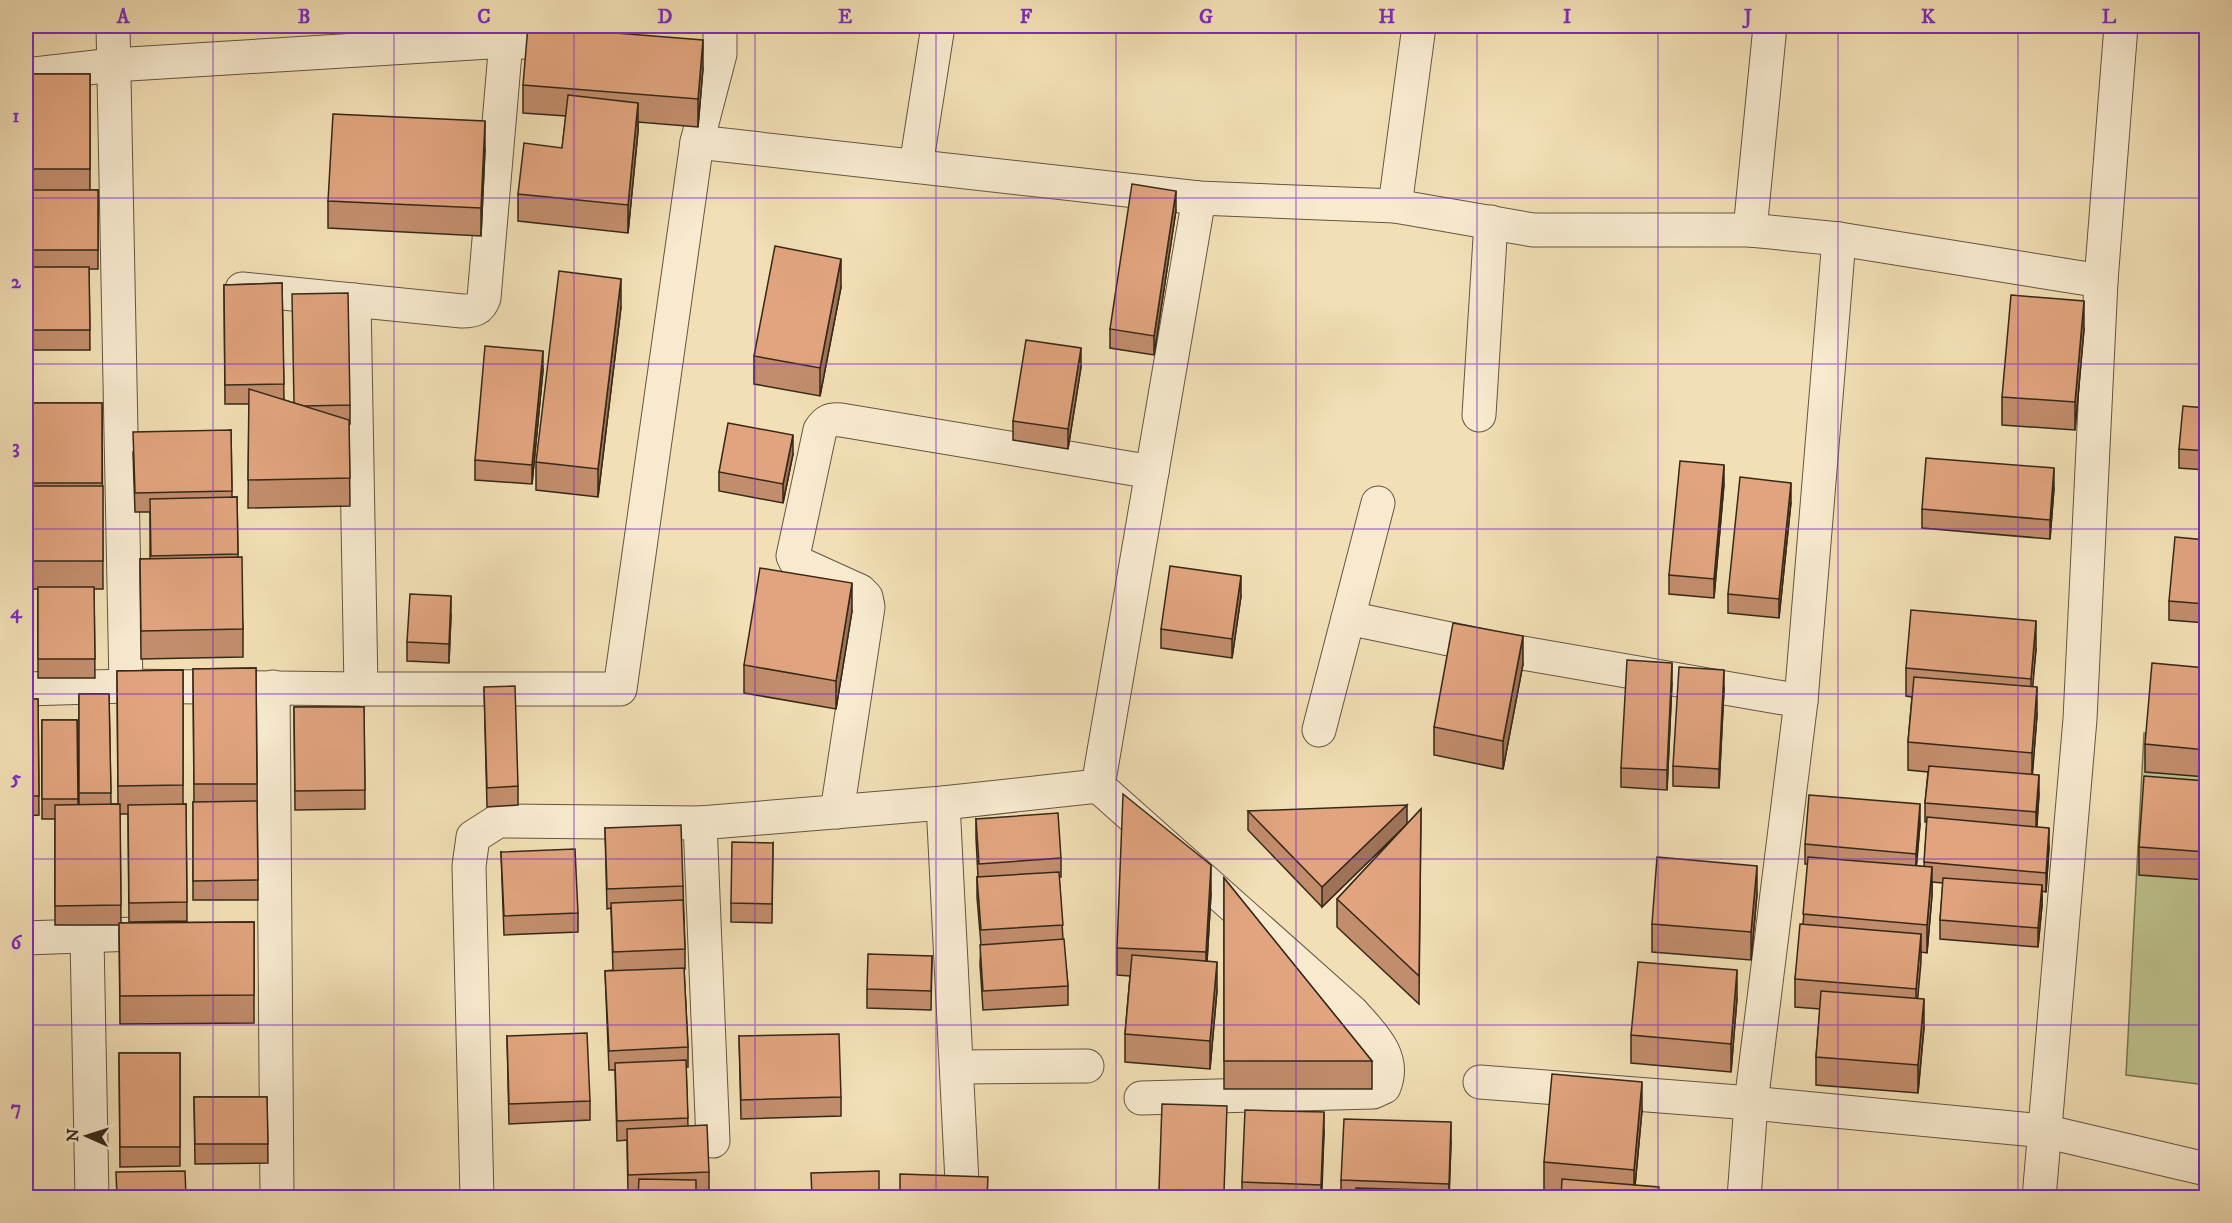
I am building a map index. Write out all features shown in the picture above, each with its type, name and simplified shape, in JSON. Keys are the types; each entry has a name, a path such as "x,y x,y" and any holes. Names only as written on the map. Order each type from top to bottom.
{"street":[{"path":"113,26 126,686"},
{"path":"916,166 939,26"},
{"path":"1395,206 1419,26"},
{"path":"1750,230 1770,26"},
{"path":"2039,1197 2080,719 2102,281 2121,26"},
{"path":"685,52 720,40"},
{"path":"26,689 126,686 620,689 697,142 720,40"},
{"path":"242,289 462,311 472,311 481,307 484,298 506,41"},
{"path":"26,75 113,65 506,41 601,47"},
{"path":"697,142 1199,198 1395,206 1533,230 1750,230 1839,239 2102,281"},
{"path":"1098,786 1199,198"},
{"path":"1479,415 1491,222"},
{"path":"1744,1197 1751,1103 1801,701 1839,239"},
{"path":"354,300 362,689"},
{"path":"837,812 868,607 866,597 860,591 796,562 793,556 820,430 825,423 832,419 841,420 1152,472"},
{"path":"1319,730 1378,503"},
{"path":"1348,618 1493,648 1801,701"},
{"path":"273,687 277,1197"},
{"path":"477,1197 469,866 473,837 498,821 700,823 943,803 1098,786 1352,1012 1376,1040 1386,1060 1389,1075 1384,1087 1373,1092 1141,1098"},
{"path":"943,803 962,1182"},
{"path":"700,823 713,1141"},
{"path":"240,930 275,929"},
{"path":"26,938 193,932"},
{"path":"87,937 92,1197"},
{"path":"958,1067 1087,1066"},
{"path":"1480,1082 1751,1103 2044,1131 2206,1169"}],"green space":[{"path":"2144,733 2206,737 2206,1085 2126,1075"}],"building":[{"path":"528,26 703,40 698,99 523,85"},
{"path":"26,74 90,74 90,169 26,169"},
{"path":"568,95 638,103 628,205 518,194 524,143 562,148"},
{"path":"333,114 485,121 481,208 328,201"},
{"path":"1132,184 1176,191 1154,336 1110,329"},
{"path":"26,190 98,190 98,250 26,250"},
{"path":"775,246 841,259 820,368 754,356"},
{"path":"26,267 89,267 90,330 26,330"},
{"path":"559,271 621,279 598,469 536,462"},
{"path":"282,283 284,384 225,385 224,285"},
{"path":"348,293 350,405 304,406 294,403 292,294"},
{"path":"2011,295 2084,301 2075,402 2002,397"},
{"path":"1026,340 1081,348 1068,429 1013,421"},
{"path":"485,346 543,351 532,465 475,460"},
{"path":"249,389 349,420 350,478 248,480"},
{"path":"26,403 102,403 102,483 26,483"},
{"path":"2183,406 2206,408 2206,451 2179,449"},
{"path":"728,423 793,435 783,484 719,472"},
{"path":"231,430 232,491 135,493 133,432"},
{"path":"1926,458 2054,468 2050,520 1922,509"},
{"path":"1680,461 1724,465 1714,579 1669,575"},
{"path":"1740,477 1791,483 1779,599 1728,594"},
{"path":"26,486 103,486 103,561 26,561"},
{"path":"237,497 238,554 151,556 150,499"},
{"path":"2175,537 2206,540 2206,604 2169,601"},
{"path":"242,557 243,629 141,631 140,559"},
{"path":"1170,566 1241,576 1232,639 1161,629"},
{"path":"760,568 852,583 836,681 744,665"},
{"path":"26,581 30,581 31,658 26,658"},
{"path":"38,587 94,587 95,659 38,659"},
{"path":"410,594 451,596 449,644 407,642"},
{"path":"1911,610 2036,621 2031,679 1906,668"},
{"path":"1453,623 1523,636 1503,741 1434,727"},
{"path":"1627,660 1672,663 1667,770 1621,768"},
{"path":"2152,663 2206,668 2206,750 2145,744"},
{"path":"1679,667 1724,670 1719,769 1673,766"},
{"path":"256,668 257,784 194,784 193,669"},
{"path":"183,670 183,785 118,786 117,671"},
{"path":"1914,677 2037,687 2032,753 1908,742"},
{"path":"515,686 518,786 487,788 484,687"},
{"path":"79,694 109,694 111,793 79,793"},
{"path":"26,699 38,699 39,796 26,796"},
{"path":"294,707 364,707 365,790 295,791"},
{"path":"42,720 77,720 78,799 42,799"},
{"path":"1929,766 2039,775 2036,812 1925,803"},
{"path":"2144,776 2206,781 2206,852 2139,847"},
{"path":"1123,794 1211,865 1206,952 1117,948"},
{"path":"1809,795 1920,804 1916,854 1805,844"},
{"path":"257,801 258,880 193,881 193,802"},
{"path":"120,804 121,905 55,906 55,805"},
{"path":"186,804 187,902 129,903 128,805"},
{"path":"1407,805 1322,887 1248,811"},
{"path":"1421,809 1419,976 1337,899"},
{"path":"1058,813 1061,858 979,864 976,819"},
{"path":"1927,817 2049,828 2046,873 1924,862"},
{"path":"681,825 683,886 607,889 605,828"},
{"path":"732,842 773,843 772,904 731,903"},
{"path":"575,849 578,913 504,916 501,852"},
{"path":"1657,857 1757,866 1751,932 1652,924"},
{"path":"1808,857 1932,867 1927,925 1803,914"},
{"path":"1059,872 1063,925 981,930 977,877"},
{"path":"1224,878 1372,1061 1224,1061"},
{"path":"1943,878 2042,885 2038,928 1940,920"},
{"path":"683,900 685,949 613,952 611,903"},
{"path":"254,922 254,995 120,996 119,923"},
{"path":"1800,924 1921,934 1916,989 1795,979"},
{"path":"1064,939 1068,986 983,991 980,945"},
{"path":"868,954 932,956 931,991 867,989"},
{"path":"1132,955 1217,962 1210,1041 1125,1034"},
{"path":"1638,962 1737,970 1731,1044 1631,1035"},
{"path":"684,968 688,1047 609,1051 605,971"},
{"path":"1821,991 1924,999 1918,1065 1816,1057"},
{"path":"587,1033 590,1101 509,1104 507,1036"},
{"path":"839,1034 841,1097 741,1100 739,1036"},
{"path":"119,1053 180,1053 180,1147 120,1147"},
{"path":"686,1060 688,1118 617,1121 615,1063"},
{"path":"1552,1074 1642,1082 1634,1170 1544,1162"},
{"path":"194,1097 267,1097 268,1144 195,1144"},
{"path":"1162,1104 1227,1106 1224,1192 1159,1190"},
{"path":"1245,1110 1324,1112 1321,1185 1242,1182"},
{"path":"1344,1119 1451,1122 1449,1184 1341,1180"},
{"path":"707,1125 709,1172 628,1175 627,1129"},
{"path":"185,1171 186,1197 117,1197 116,1172"},
{"path":"879,1171 879,1197 812,1197 811,1173"},
{"path":"900,1174 988,1177 987,1197 900,1197"},
{"path":"639,1179 696,1180 696,1197 638,1197"},
{"path":"1562,1179 1659,1187 1658,1197 1561,1197"},
{"path":"1356,1188 1431,1190 1431,1197 1356,1197"},
{"path":"1156,1190 1226,1192 1226,1197 1155,1197"},
{"path":"1274,1190 1342,1192 1342,1197 1274,1197"},
{"path":"1453,1190 1521,1192 1521,1197 1453,1197"}]}
